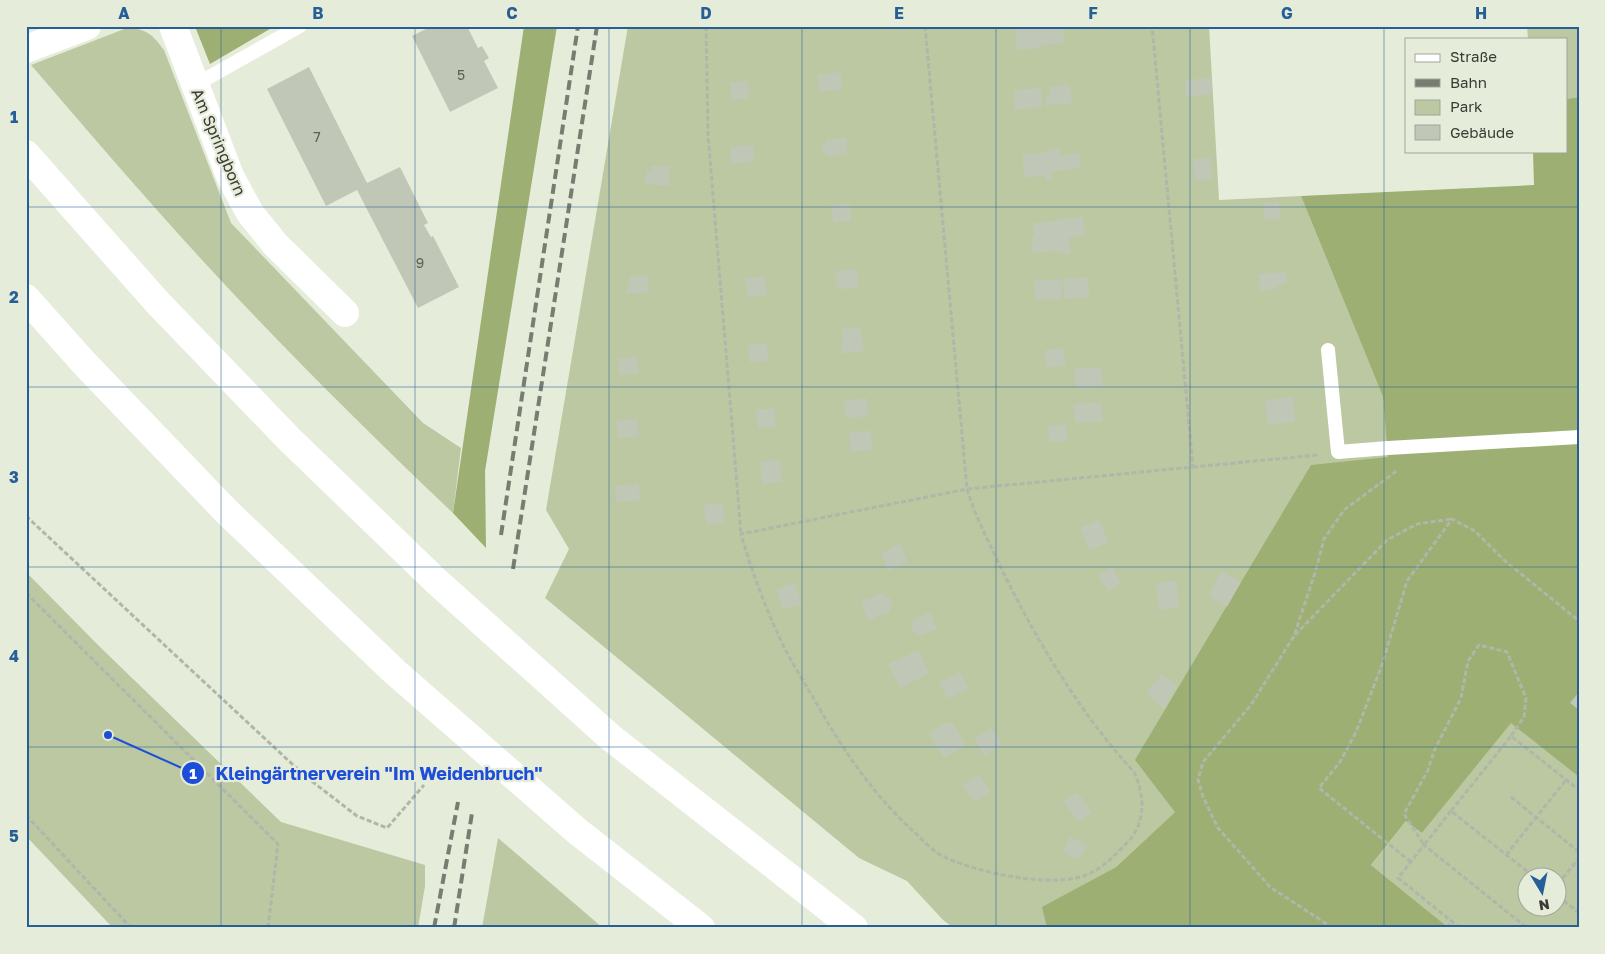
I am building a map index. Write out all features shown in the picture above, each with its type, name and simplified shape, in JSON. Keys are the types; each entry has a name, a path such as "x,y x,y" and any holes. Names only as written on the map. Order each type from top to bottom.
{"main road":[{"path":"26,50 87,26"},
{"name":"Am Springborn","path":"173,26 230,176 250,212 276,244 345,313"},
{"path":"30,158 158,304 289,439 436,581 610,737 854,928"},
{"path":"26,298 84,363 226,511 395,672 577,830 701,928"}],"lane":[{"path":"195,85 300,26"},
{"path":"1328,350 1338,452 1579,437"}],"path":[{"path":"706,26 708,134 741,534 753,576 784,647 854,764 892,812 938,854 963,865 1012,876 1060,880 1086,875 1110,861 1132,837 1140,822 1143,805 1140,784 1134,772 1071,692 1039,640 977,517 967,489 925,26"},
{"path":"1152,26 1193,467"},
{"path":"1294,636 1315,574 1324,539 1344,510 1401,467 1415,446"},
{"path":"741,534 967,489 1338,452"},
{"path":"26,516 306,776 357,816 387,828 424,785"},
{"path":"1410,862 1319,788 1340,762 1356,732 1382,665 1407,581 1452,519"},
{"path":"1333,928 1270,887 1218,828 1203,797 1198,778 1203,762 1251,705 1294,636 1387,540 1417,524 1452,519 1475,531 1504,560 1579,621"},
{"path":"26,593 278,844 268,928"},
{"path":"1460,928 1398,878 1410,862 1424,845 1511,736 1524,717 1526,698 1507,652 1479,646 1468,661 1461,698 1434,751 1428,770 1404,814 1424,845 1527,928"},
{"path":"1511,736 1579,790"},
{"path":"1506,855 1566,780"},
{"path":"1511,797 1579,852"},
{"path":"1451,811 1520,866"},
{"path":"26,815 131,928"},
{"path":"1568,872 1579,858"},
{"path":"1568,904 1579,913"},
{"path":"1448,928 1452,922"}],"green space":[{"path":"196,26 275,26 210,64"},
{"path":"524,26 557,26 485,471 486,548 453,513"},
{"path":"628,26 1209,26 1219,200 1301,196 1383,397 1389,457 1175,812 1116,867 1043,907 1047,928 954,928 943,920 907,881 859,858 545,598 569,549 546,510"},
{"path":"1527,26 1579,26 1579,97 1568,99 1568,38 1528,38"},
{"path":"127,28 148,33 164,50 231,223 423,423 461,448 453,513 264,326 159,213 31,65"},
{"path":"1579,97 1579,777 1511,723 1422,833 1406,821 1371,865 1449,928 1047,928 1042,907 1116,867 1175,812 1135,760 1311,465 1388,457 1383,397 1301,196 1534,185 1533,152 1568,152 1568,99"},
{"path":"26,572 100,647 281,822 425,865 425,886 418,928 113,928 26,836"},
{"path":"1511,722 1579,777 1579,928 1449,928 1371,865 1407,820 1422,833"},
{"path":"498,838 603,928 482,928"}],"building":[{"path":"432,26 467,26 478,48 482,46 489,58 484,61 498,88 450,112 412,36"},
{"path":"1039,27 1039,29 1063,27 1064,43 1041,45 1041,48 1017,50 1015,29"},
{"path":"309,67 367,183 400,167 428,223 424,225 431,237 433,236 459,287 418,308 357,190 326,206 267,89"},
{"path":"841,72 842,90 819,92 817,75"},
{"path":"1211,78 1212,94 1186,97 1185,80"},
{"path":"747,81 749,98 732,100 730,83"},
{"path":"1070,85 1072,103 1046,105 1045,97 1051,97 1048,87"},
{"path":"1041,88 1042,107 1015,110 1014,90"},
{"path":"846,138 847,155 827,156 827,154 823,153 822,144 826,143 826,139"},
{"path":"753,145 754,162 731,164 730,147"},
{"path":"1059,148 1060,155 1079,153 1081,168 1051,172 1052,179 1046,180 1045,175 1025,178 1022,155 1049,152 1049,149"},
{"path":"1211,158 1213,179 1195,180 1193,159"},
{"path":"651,166 670,166 670,186 645,184 647,171 651,172"},
{"path":"1279,201 1280,219 1264,220 1263,203"},
{"path":"850,204 851,221 833,222 831,205"},
{"path":"1083,217 1085,236 1069,237 1071,253 1058,253 1058,251 1033,253 1031,236 1034,236 1033,223"},
{"path":"857,269 858,288 839,289 836,286 836,271"},
{"path":"1286,272 1287,284 1277,285 1277,289 1260,291 1259,274"},
{"path":"648,275 649,292 626,294 630,276"},
{"path":"765,277 767,295 747,297 745,278"},
{"path":"1088,277 1089,297 1064,299 1063,279"},
{"path":"1061,279 1062,299 1035,300 1034,281"},
{"path":"861,327 864,351 842,354 842,329"},
{"path":"767,343 768,361 749,362 748,344"},
{"path":"1064,348 1065,366 1046,367 1045,350"},
{"path":"637,357 639,373 619,375 618,358"},
{"path":"1101,367 1103,387 1076,389 1074,369"},
{"path":"1293,397 1295,422 1267,425 1265,400"},
{"path":"867,398 868,416 850,418 849,415 845,416 844,401"},
{"path":"1101,402 1103,421 1075,423 1073,404"},
{"path":"774,408 776,427 758,428 756,410"},
{"path":"637,419 639,436 618,438 616,421"},
{"path":"1066,425 1067,441 1049,442 1048,426"},
{"path":"871,431 873,450 851,452 849,432"},
{"path":"779,460 782,482 762,484 760,462"},
{"path":"639,483 640,500 616,502 615,486"},
{"path":"723,503 724,523 706,524 704,505"},
{"path":"1099,520 1108,542 1090,550 1080,528"},
{"path":"900,544 908,562 888,571 881,553"},
{"path":"1112,567 1121,583 1108,591 1098,575"},
{"path":"1221,571 1241,582 1227,607 1209,596"},
{"path":"1176,581 1179,608 1159,610 1156,583"},
{"path":"795,583 802,604 783,610 776,589"},
{"path":"884,593 886,598 889,596 893,606 889,607 891,612 868,620 861,601"},
{"path":"930,612 937,629 919,636 917,632 914,633 910,624 914,623 913,620"},
{"path":"918,650 929,673 900,688 888,664"},
{"path":"960,672 969,688 948,699 939,683"},
{"path":"1162,674 1177,686 1164,709 1146,693"},
{"path":"1579,692 1579,710 1570,703"},
{"path":"947,722 949,724 952,722 966,745 944,758 929,733"},
{"path":"992,728 1003,745 985,756 974,739"},
{"path":"979,774 991,792 974,802 963,785"},
{"path":"1077,792 1092,812 1079,822 1063,802"},
{"path":"1070,837 1087,845 1078,860 1063,852"}],"railway":[{"path":"501,535 578,26"},
{"path":"513,569 597,26"},
{"path":"434,928 458,802"},
{"path":"454,928 472,813"}],"place":[{"name":"Kleingärtnerverein \"Im Weidenbruch\"","path":"108,735"}]}
